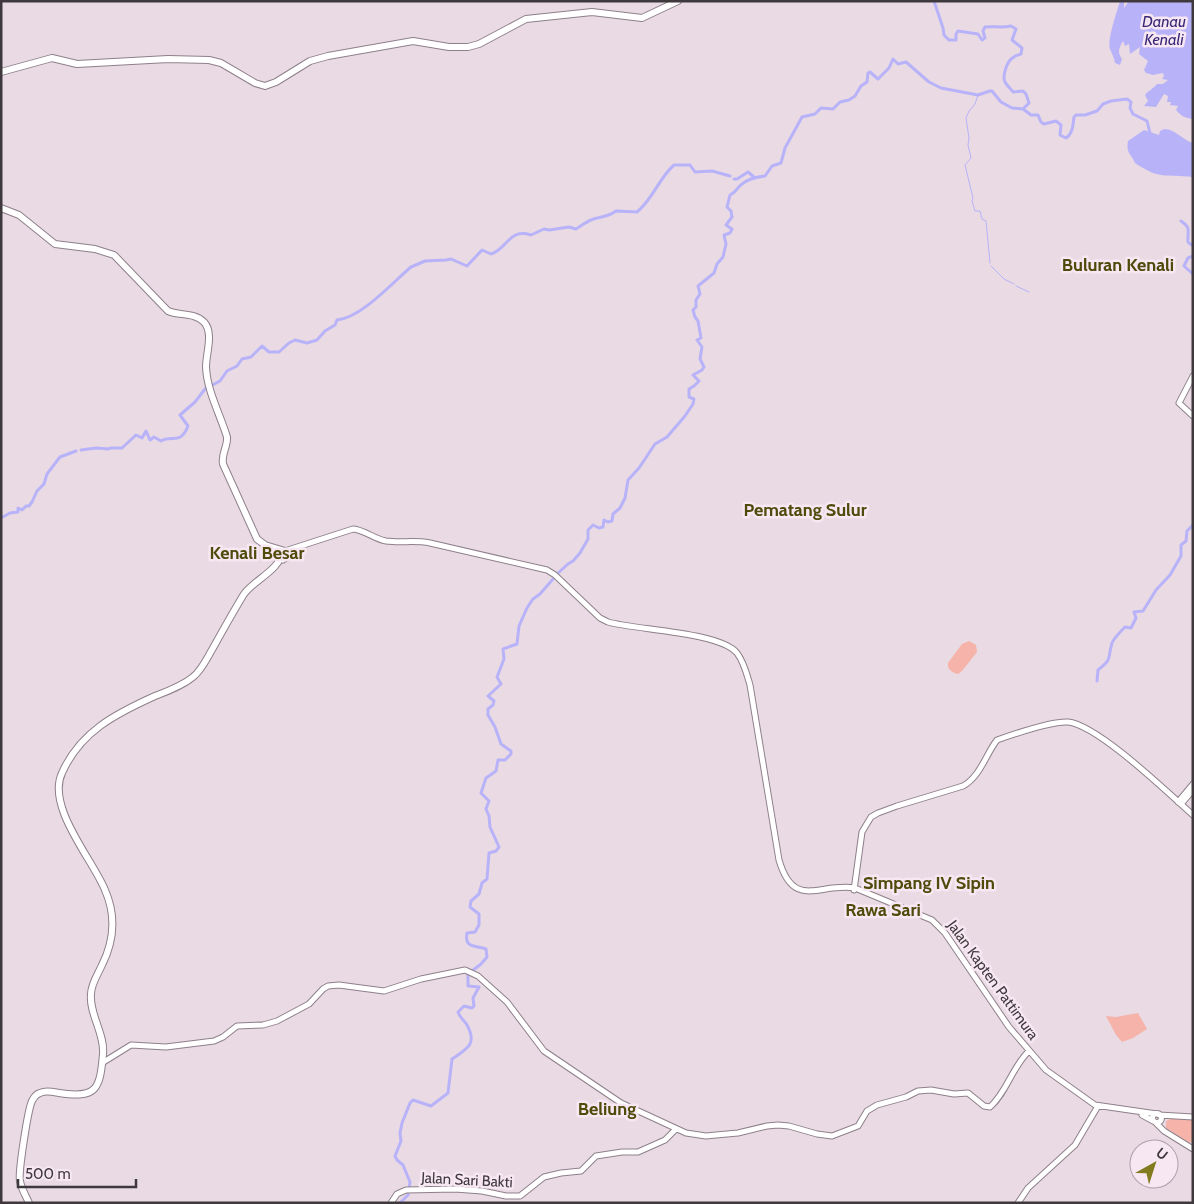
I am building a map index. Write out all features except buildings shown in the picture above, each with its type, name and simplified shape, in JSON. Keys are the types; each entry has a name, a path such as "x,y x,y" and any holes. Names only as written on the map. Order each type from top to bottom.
{"highway":[{"path":"1,72 52,58 77,64 168,59 209,60 221,63 255,83 265,86 276,82 310,61 328,56 413,41 449,47 471,46 479,44 526,19 592,12 642,18 678,1"},
{"path":"1,208 19,215 55,244 100,250 114,255 168,311 174,314 193,315 200,318 208,327 206,367 209,387 223,427 225,442 220,455 220,462 256,542 282,554 244,594 204,664 195,675 178,686 118,714 83,740 62,772 58,783 58,790 71,831 104,888 113,921 108,951 90,993 93,1013 103,1046 102,1063 97,1086 91,1093 70,1095 43,1091 37,1094 33,1100 28,1115 20,1175 20,1182 29,1203"}],"main road":[{"path":"1193,376 1179,403 1193,416"},
{"path":"282,554 324,539 356,532 386,543 422,544 523,565 545,570 563,584 602,622 610,626 649,629 682,635 719,644 736,654 748,686 779,860 784,874 791,884 809,892 842,886 855,889 862,832 866,823 875,815 897,806 966,785 994,744 1000,740 1053,724 1072,724 1097,735 1193,816"},
{"path":"282,554 297,551 324,539"},
{"path":"1178,803 1193,784"},
{"path":"1178,803 1193,790"},
{"name":"Jalan Kapten Pattimura","path":"855,889 937,924 1008,1028 1045,1072 1088,1104 1158,1119"},
{"path":"102,1063 131,1045 166,1047 214,1042 236,1027 263,1025 277,1021 309,1004 323,989 332,985 384,992 431,977 470,972 507,1002 544,1051 622,1103 686,1133 706,1136 738,1133 770,1125 789,1126 832,1136 858,1126 867,1111 877,1105 925,1090 950,1094 968,1093 984,1106 990,1108 1004,1091 1028,1052"},
{"path":"1018,1203 1028,1188 1075,1145 1097,1107"},
{"path":"1193,1117 1169,1115 1158,1119 1164,1131 1193,1148"},
{"name":"Jalan Sari Bakti","path":"391,1203 397,1194 409,1190 455,1189 520,1196 541,1178 560,1173 581,1172 599,1155 638,1152 665,1140 676,1129"}],"shaded area":[{"path":"969,641 976,645 977,652 962,671 958,674 954,673 949,669 948,663 962,644"},
{"path":"1138,1013 1147,1029 1133,1038 1122,1042 1106,1016 1116,1017"},
{"path":"1173,1118 1193,1120 1193,1141 1189,1143 1166,1128 1166,1121"}],"water":[{"name":"Danau Kenali","path":"1120,1 1124,1 1124,8 1129,1 1193,1 1193,119 1180,114 1176,110 1178,106 1170,105 1171,102 1167,102 1168,96 1164,94 1156,107 1144,106 1148,101 1145,95 1157,84 1163,84 1168,80 1162,79 1163,73 1153,75 1146,73 1144,70 1148,61 1139,54 1140,47 1130,54 1129,44 1125,46 1123,41 1119,50 1122,59 1120,65 1115,63 1109,45"},
{"path":"1168,129 1193,143 1193,177 1157,174 1135,163 1128,151 1128,141 1144,130 1159,135 1160,131"}],"waterway":[{"path":"934,1 944,35 949,40 956,40 958,31 978,34 982,40 985,38 983,31 985,27 1011,26 1016,29 1012,40 1022,48 1021,54 1009,61 1004,79 1013,92 1023,91 1026,94 1029,103 1023,109"},
{"path":"557,574 580,553 588,539 588,530 593,525 599,528 603,527 604,520 612,521 613,514 620,508 625,498 628,480 639,468 655,444 667,437 693,404 694,399 689,397 689,389 699,381 693,375 704,367 700,359 702,347 697,340 701,338 698,321 693,310 696,307 696,300 700,294 698,286 714,273 717,264 723,257 726,244 724,235 730,233 732,229 726,225 732,217 731,211 727,207 730,195 744,182 765,176 772,166 781,163 785,148 802,117 815,114 821,108 833,109 840,102 849,100 867,82 868,73 870,72 878,79 889,68 893,59 898,64 906,62 929,82 941,88 978,95 992,91 1001,102 1012,108 1023,109 1031,115 1038,115 1044,124 1056,121 1061,125 1060,135 1066,138 1071,131 1076,115 1085,115 1097,111 1103,104 1111,101 1127,99 1131,102 1130,108 1133,114 1147,121 1150,133"},
{"path":"978,95 975,104 966,118 971,158 965,165 975,211 980,211 982,219 986,221 990,263"},
{"path":"110,448 122,448 136,435 142,438 146,431 150,440 154,437 161,441 179,438 188,426 180,415 195,402 205,389 220,381 227,371 237,366 242,359 251,357 262,346 269,352 279,352 295,340 307,343 317,340 325,331 335,325 337,320 346,318 366,307 411,267 425,261 451,259 467,266 482,250 491,254 517,234 531,235 544,229 569,227 576,229 586,222 607,216 616,211 637,212 643,207 664,176 674,165 690,165 695,172 712,171 730,176"},
{"path":"734,179 748,172 755,178"},
{"path":"1181,221 1188,228 1188,242 1193,246"},
{"path":"1193,256 1188,258 1184,266 1193,274"},
{"path":"991,266 1004,279 1014,284"},
{"path":"1016,286 1029,292"},
{"path":"81,450 109,449"},
{"path":"1,518 10,513 18,512 18,508 22,510 29,506 37,491 44,484 47,474 60,457 76,451"},
{"path":"1097,681 1098,670 1108,661 1113,641 1125,627 1131,628 1136,618 1134,612 1143,611 1156,590 1170,575 1181,556 1181,545 1186,541 1187,531 1193,525"},
{"path":"400,1203 408,1195 410,1182 403,1165 395,1156 401,1141 402,1123 413,1100 431,1106 448,1093 452,1059 466,1049 471,1042 467,1025 458,1012 464,1006 472,1008 474,1006 473,998 479,987 468,986 468,974 487,957 486,949 472,946 467,942 467,933 475,932 479,925 479,914 470,907 471,901 479,894 482,883 487,879 489,853 496,851 499,847 490,827 486,809 489,801 481,793 486,778 496,771 498,760 505,760 511,754 511,751 501,744 488,715 488,709 493,705 494,701 488,696 501,684 497,677 504,659 503,649 517,644 519,626 527,608 533,599 553,579"}],"district":[{"name":"Buluran Kenali","path":"1118,265"},
{"name":"Pematang Sulur","path":"805,510"},
{"name":"Kenali Besar","path":"257,553"},
{"name":"Simpang IV Sipin","path":"929,883"},
{"name":"Rawa Sari","path":"883,910"},
{"name":"Beliung","path":"607,1109"}]}
